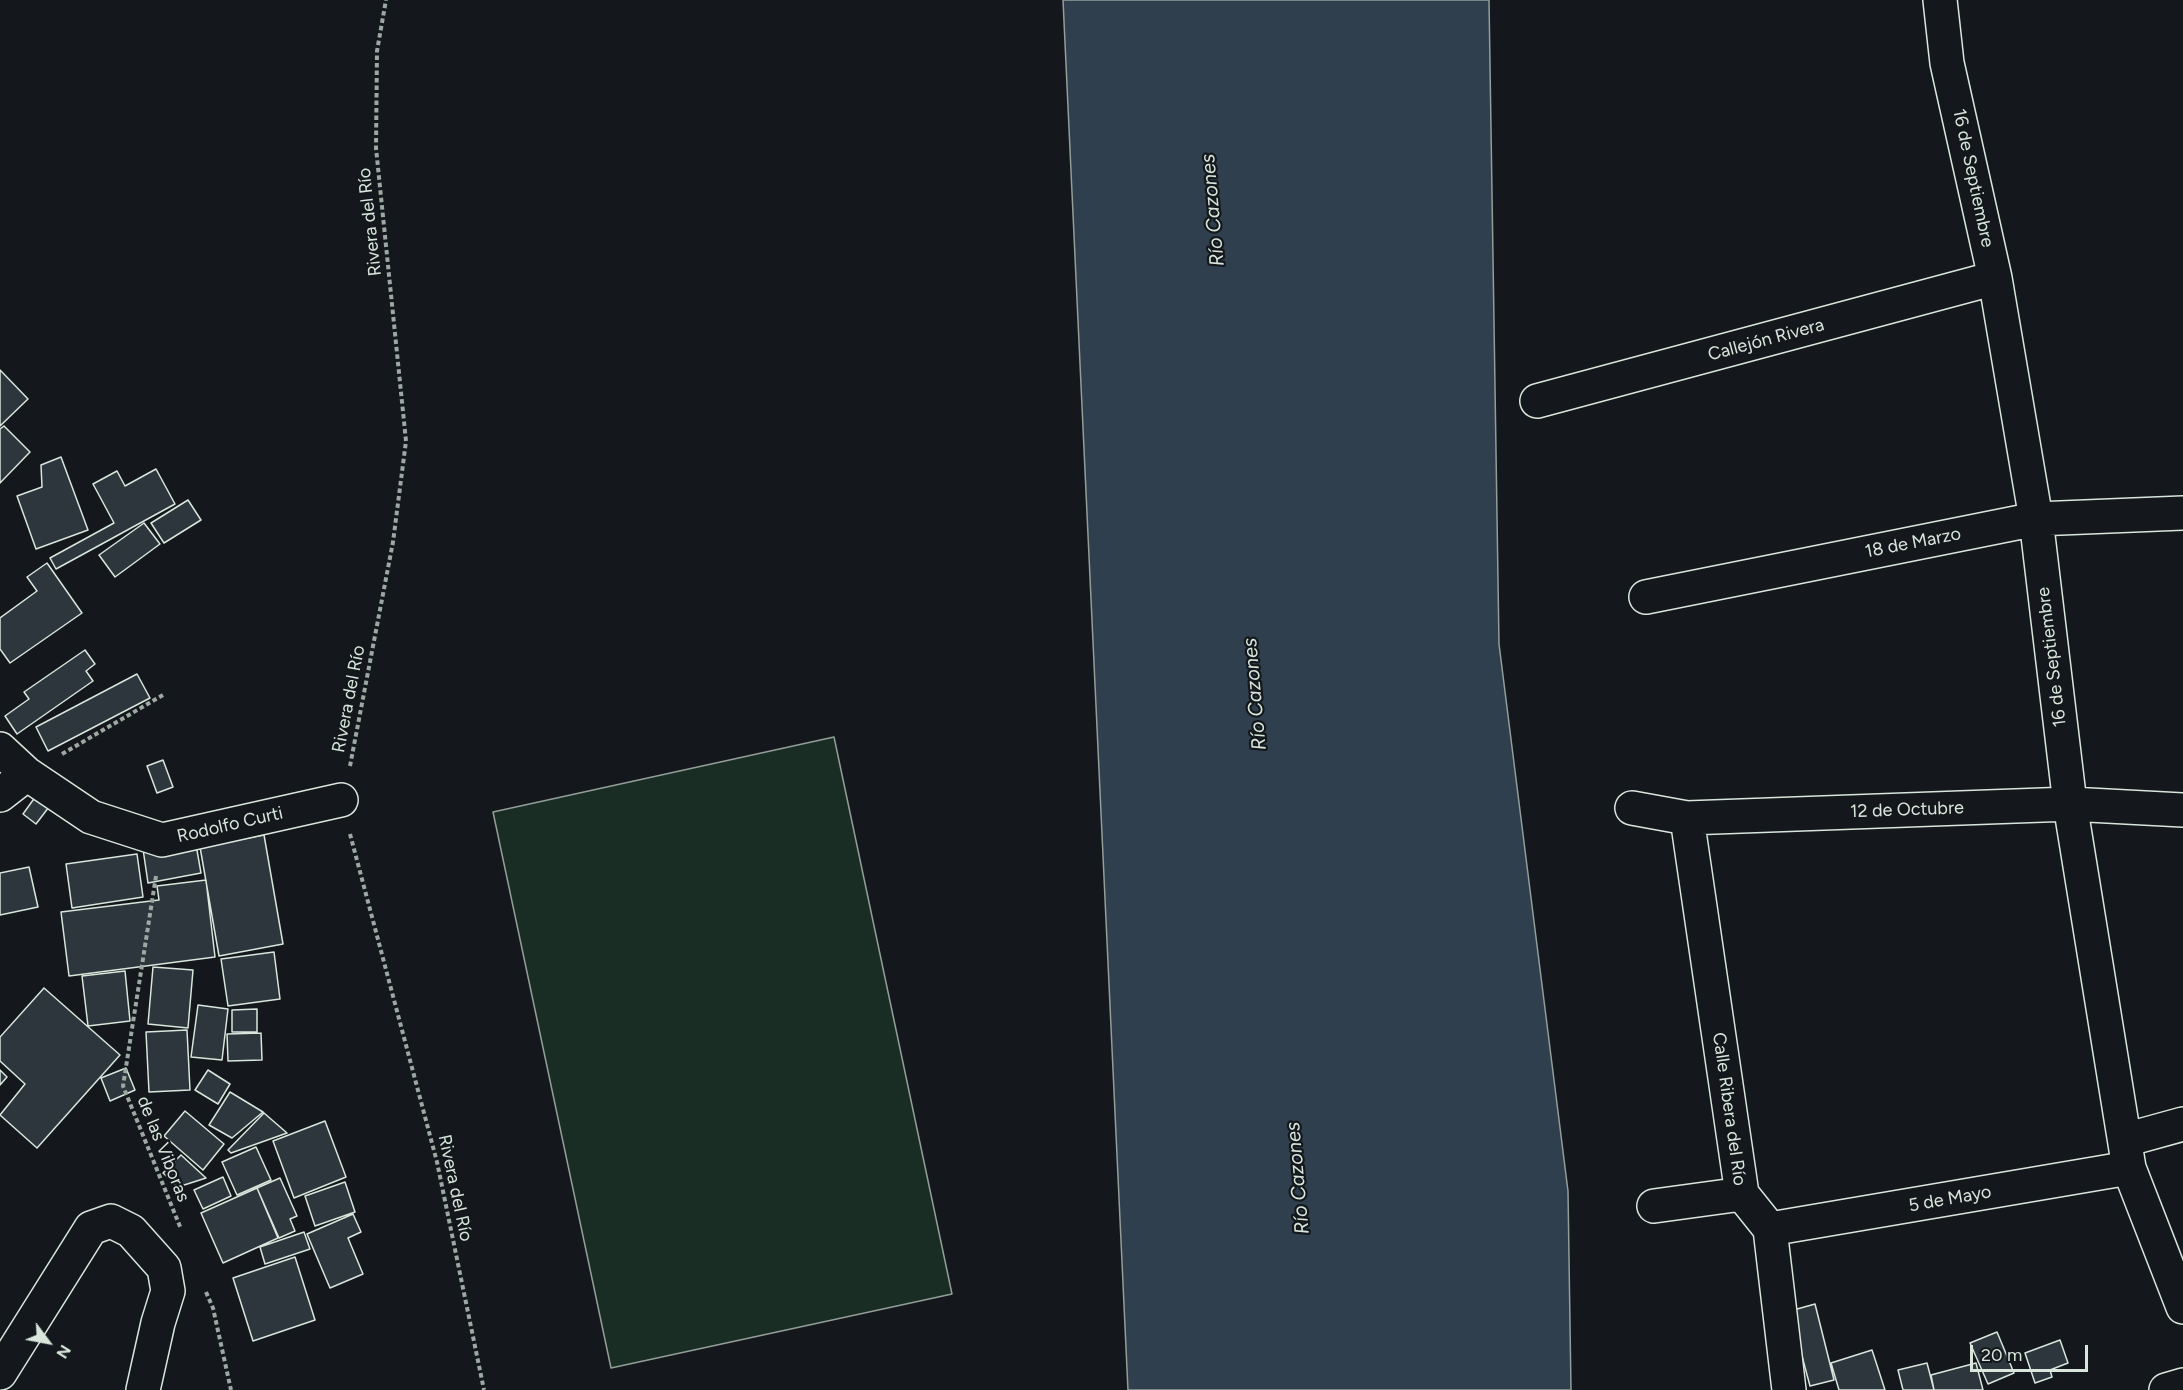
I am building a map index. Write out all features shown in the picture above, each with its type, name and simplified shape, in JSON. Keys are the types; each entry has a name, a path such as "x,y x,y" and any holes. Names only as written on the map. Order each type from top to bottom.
{"street":[{"name":"16 de Septiembre","path":"1940,0 1947,63 1995,278 2036,519 2070,804 2127,1154 2183,1307"},
{"name":"Callejón Rivera","path":"1537,402 1995,278"},
{"name":"18 de Marzo","path":"1646,597 2036,519 2183,513"},
{"name":"Rodolfo Curti","path":"0,749 27,774 91,817 162,840 341,800"},
{"path":"0,795 27,774"},
{"name":"12 de Octubre","path":"1632,808 1687,818 2070,804 2183,810"},
{"name":"Calle Ribera del Río","path":"1687,818 1742,1194 1770,1229"},
{"name":"5 de Mayo","path":"1770,1229 2127,1154 2183,1124"},
{"path":"1654,1206 1742,1194"},
{"path":"0,1373 91,1228 111,1221 131,1231 164,1268 168,1292 142,1390"},
{"path":"1770,1229 1789,1390"},
{"path":"2166,1390 2183,1385"}],"path":[{"name":"Rivera del Río","path":"386,0 377,51 376,148 406,441 393,542 341,800 437,1162 484,1390"},
{"path":"27,774 163,695"},
{"name":"de las Viboras","path":"162,840 123,1086 181,1230"},
{"path":"204,1286 213,1308 231,1390"}],"green space":[{"path":"834,737 952,1294 611,1368 493,812"}],"water":[{"name":"Río Cazones","path":"1063,0 1489,0 1499,644 1568,1191 1571,1390 1128,1390"}],"building":[{"path":"0,370 28,399 0,426"},
{"path":"4,426 30,452 0,483 0,429"},
{"path":"61,457 88,530 36,549 17,496 42,487 41,465"},
{"path":"156,469 175,504 56,569 50,558 114,523 93,484 117,471 125,486"},
{"path":"188,500 201,520 164,543 151,523"},
{"path":"144,523 160,544 115,577 99,555"},
{"path":"47,563 82,613 10,663 0,649 0,618 37,591 27,577"},
{"path":"85,650 95,664 86,671 93,681 17,734 5,716 29,699 24,692"},
{"path":"137,674 150,698 48,751 36,727"},
{"path":"163,760 173,787 157,793 147,766"},
{"path":"41,789 55,799 36,824 23,814"},
{"path":"264,835 283,944 219,956 200,847"},
{"path":"195,839 201,873 148,883 143,849"},
{"path":"137,854 143,897 72,908 66,864"},
{"path":"29,867 38,907 0,915 0,873"},
{"path":"206,880 215,957 69,976 61,912 159,900 157,886"},
{"path":"274,952 280,999 228,1006 221,959"},
{"path":"153,967 193,970 188,1028 148,1024"},
{"path":"125,971 130,1021 88,1026 82,976"},
{"path":"44,988 120,1055 37,1148 0,1115 25,1084 0,1061 0,1037"},
{"path":"198,1005 228,1009 222,1060 191,1057"},
{"path":"257,1009 257,1032 232,1032 232,1010"},
{"path":"187,1030 190,1090 149,1092 146,1032"},
{"path":"261,1033 262,1060 228,1061 227,1034"},
{"path":"126,1068 135,1090 110,1101 101,1078"},
{"path":"0,1070 7,1077 0,1085"},
{"path":"208,1070 230,1084 218,1104 195,1090"},
{"path":"230,1092 263,1112 232,1138 209,1125"},
{"path":"185,1111 224,1144 203,1170 164,1136"},
{"path":"264,1113 287,1133 231,1153 228,1150"},
{"path":"325,1121 346,1177 294,1198 273,1141"},
{"path":"256,1147 271,1180 237,1195 222,1162"},
{"path":"181,1155 206,1178 178,1187 163,1173"},
{"path":"223,1177 231,1196 203,1209 194,1190"},
{"path":"280,1178 297,1216 290,1219 295,1231 279,1238 257,1188"},
{"path":"345,1182 355,1212 315,1226 305,1196"},
{"path":"257,1188 278,1238 223,1263 201,1213"},
{"path":"353,1214 361,1232 348,1238 363,1274 330,1288 307,1234"},
{"path":"304,1232 310,1249 265,1264 260,1247"},
{"path":"295,1257 315,1320 253,1341 233,1278"},
{"path":"1815,1304 1834,1380 1810,1386 1790,1311"},
{"path":"1997,1332 2014,1373 1988,1384 1970,1343"},
{"path":"2060,1340 2068,1363 2050,1370 2052,1377 2035,1383 2025,1353"},
{"path":"1872,1350 1885,1390 1839,1390 1831,1363"},
{"path":"1927,1363 1934,1390 1903,1390 1898,1370"},
{"path":"1976,1363 1983,1390 1934,1390 1931,1375"}]}
